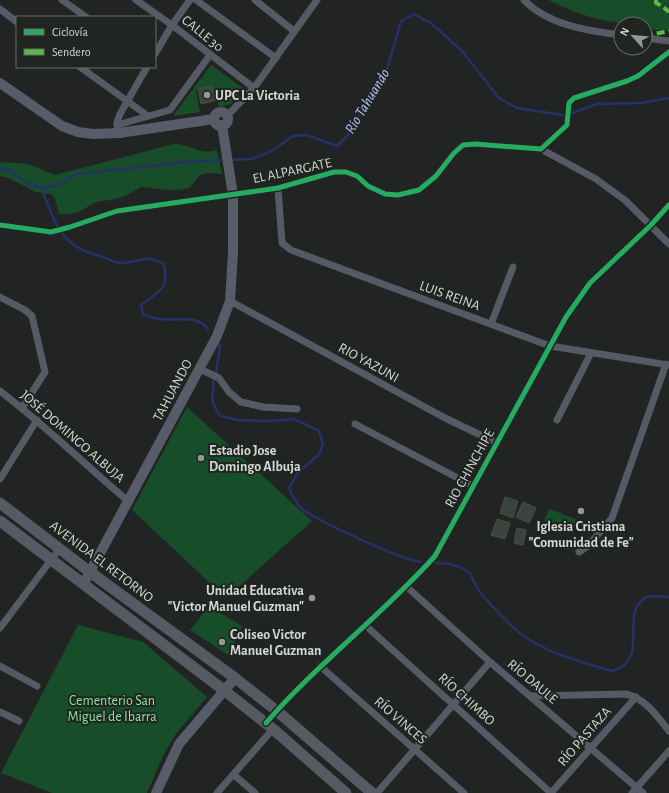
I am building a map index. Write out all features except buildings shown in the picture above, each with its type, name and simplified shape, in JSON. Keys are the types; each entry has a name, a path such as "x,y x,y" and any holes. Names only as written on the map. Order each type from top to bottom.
{"main road":[{"name":"AVENIDA EL RETORNO","path":"0,503 90,572 235,678 372,793"},
{"name":"AVENIDA EL RETORNO","path":"0,521 225,691 269,726 346,793"}],"street":[{"path":"62,0 85,16"},
{"name":"CALLE 30","path":"136,0 172,24 210,56 254,88"},
{"path":"156,52 172,24 190,0"},
{"path":"196,0 276,58"},
{"path":"255,0 294,31"},
{"path":"0,84 62,126 78,132 93,134 118,129 218,122 219,112 225,113 227,116 254,88 317,0"},
{"path":"524,0 550,17 588,31 613,34"},
{"path":"0,9 16,21"},
{"path":"653,39 669,41"},
{"path":"669,52 638,76 574,98 569,103 567,125 541,149 596,179 626,201 651,225 655,232 669,244"},
{"path":"118,129 148,116 170,110 210,56"},
{"path":"81,68 148,116"},
{"path":"118,129 117,122 126,101 146,68"},
{"name":"TAHUANDO","path":"84,583 200,369 217,336 230,301 232,191 224,137 218,122"},
{"name":"EL ALPARGATE","path":"1,226 51,232 117,211 232,191 278,188 334,172 346,172 357,176 368,186 385,194 398,195 419,190 436,176 454,153 463,146 475,144 541,149"},
{"name":"LUIS REINA","path":"278,188 282,243 286,247 550,346 667,365"},
{"name":"RIO CHINCHIPE","path":"217,793 234,775 269,726 276,711 320,666 407,587 435,556 566,317 590,283 651,225 669,205"},
{"path":"491,324 512,267"},
{"path":"0,297 25,310 32,316 45,372 22,408"},
{"name":"RIO YAZUNI","path":"230,301 445,418 497,443"},
{"path":"557,420 591,353"},
{"path":"579,552 588,546 612,518 667,365"},
{"path":"200,369 218,378 229,392 241,402 263,407 296,410"},
{"name":"JOSÉ DOMINGO ALBUJA","path":"0,391 37,420 80,460 128,501"},
{"path":"0,479 37,420"},
{"path":"355,424 473,486"},
{"path":"0,628 60,548"},
{"name":"RÍO DAULE","path":"407,587 490,662 591,748 634,790 643,793"},
{"name":"RÍO CHIMBO","path":"365,625 551,793"},
{"path":"377,793 490,662"},
{"path":"0,666 37,686"},
{"name":"RÍO VINCES","path":"320,666 464,793"},
{"path":"156,793 180,744 235,678"},
{"path":"530,696 626,694 636,697 654,712 669,732"},
{"name":"RÍO PASTAZA","path":"551,793 636,697"},
{"path":"0,712 19,721"},
{"path":"634,790 669,751"},
{"path":"234,775 255,793"}],"green space":[{"path":"549,0 669,0 669,31 653,30 653,16 613,16 613,22 584,15"},
{"path":"211,65 243,88 231,104 219,107 214,86 196,90 200,112 173,116"},
{"path":"174,144 205,152 217,150 222,174 210,173 200,175 190,187 179,190 141,187 122,197 113,200 99,201 70,214 59,214 55,199 51,194 35,192 9,178 0,176 0,162 28,164 55,175"},
{"name":"Estadio Jose Domingo Albuja","path":"187,407 312,521 226,598 132,510"},
{"path":"549,509 576,519 571,530 544,521"},
{"name":"Coliseo Victor Manuel Guzman","path":"209,606 242,626 228,655 190,630"},
{"name":"Cementerio San Miguel de Ibarra","path":"78,625 143,642 207,697 175,735 164,754 147,793 52,793 1,773"}],"waterway":[{"name":"Río Tahuando","path":"230,160 251,159 270,152 293,136 307,135 337,146 351,132 366,103 386,73 401,21 414,14 432,24 462,51 499,98 517,108 562,115"},
{"name":"Río Tahuando","path":"573,113 597,104 641,103 669,98"},
{"name":"Río Tahuando","path":"0,169 9,169 25,182 41,188 56,186 76,174 195,161 225,160"},
{"path":"41,188 56,224 68,240 77,247 118,263 152,259 164,264 165,279 162,289 141,305 143,314 152,318 164,320 185,319 198,321 208,329"},
{"path":"216,373 220,346 218,344"},
{"path":"214,379 212,400 219,415 237,420 272,421 294,419 319,431 323,444 319,454 297,474 289,488 301,508 324,522 360,539 396,555 421,562"},
{"path":"435,563 456,566 469,572 481,594 506,620 532,642 566,657 612,671 623,666 630,658 635,611 639,603 649,596 669,597"}],"marked path":[{"path":"656,0 656,3 669,12"},
{"path":"653,34 669,31"}],"cycle path":[{"path":"0,225 51,232 117,211 278,188 334,172 346,172 357,176 368,186 385,194 398,195 419,190 436,176 454,153 463,145 475,144 541,149 567,125 569,103 574,98 638,76 669,52"},
{"path":"266,723 307,680 394,599 435,556 566,317 590,283 651,225 669,205"}],"place":[{"name":"UPC La Victoria","path":"207,95"},
{"name":"Estadio Jose Domingo Albuja","path":"201,458"},
{"name":"Iglesia Cristiana \"Comunidad de Fe\"","path":"581,511"},
{"name":"Unidad Educativa \"Victor Manuel Guzman\"","path":"312,598"},
{"name":"Coliseo Victor Manuel Guzman","path":"222,642"}]}
